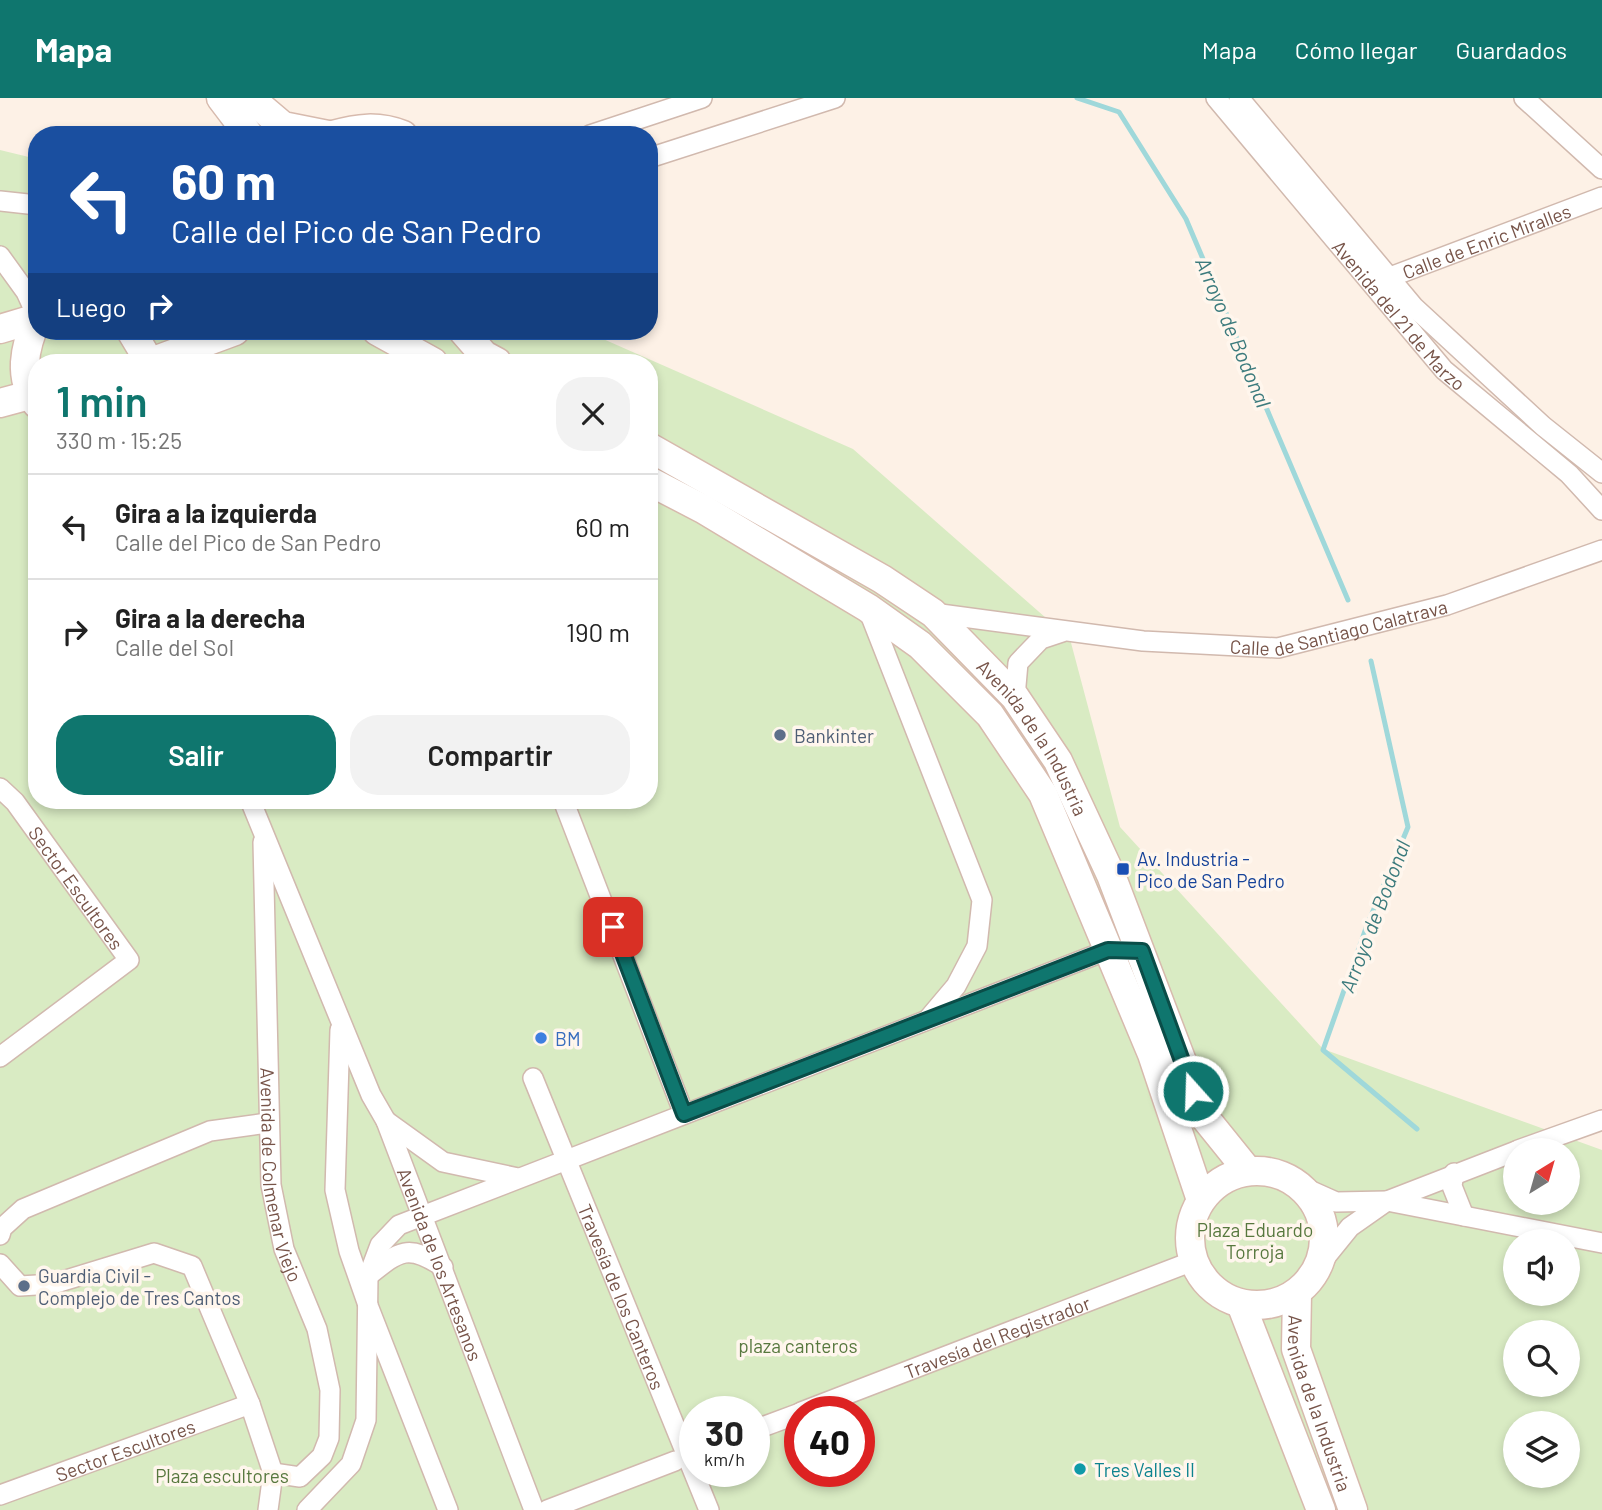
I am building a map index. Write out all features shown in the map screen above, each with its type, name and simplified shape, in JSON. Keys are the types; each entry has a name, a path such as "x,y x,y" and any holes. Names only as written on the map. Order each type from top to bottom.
{"street":[{"path":"221,98 242,126"},
{"path":"250,98 283,126"},
{"path":"617,126 702,98"},
{"path":"658,155 835,98"},
{"name":"Avenida del 21 de Marzo","path":"1216,98 1380,281 1572,451 1602,473"},
{"name":"Avenida del 21 de Marzo","path":"1239,98 1380,281 1444,370 1569,474 1602,509"},
{"path":"1524,98 1602,169"},
{"name":"Calle de Enric Miralles","path":"1380,281 1602,197"},
{"path":"0,201 28,204"},
{"path":"0,256 28,297"},
{"path":"0,329 28,321"},
{"path":"28,370 24,354 29,340"},
{"path":"173,354 211,340"},
{"path":"393,340 419,354"},
{"path":"471,340 483,354"},
{"path":"0,403 28,398"},
{"name":"Avenida de la Industria","path":"658,452 882,579 933,613 1015,697 1069,782 1142,951 1202,1114 1248,1171"},
{"name":"Avenida de la Industria","path":"658,486 703,509 868,608 920,645 990,715 1043,794 1152,1054 1201,1200"},
{"name":"Calle de Santiago Calatrava","path":"933,613 1143,640 1278,648 1447,605 1602,550"},
{"path":"868,608 982,900 977,946 956,986 928,1019"},
{"path":"1015,697 1017,663 1041,639 1066,630"},
{"name":"Sector Escultores","path":"0,788 15,802 129,960 0,1057"},
{"name":"Avenida de los Artesanos","path":"254,809 340,1022 386,1121 534,1510"},
{"path":"566,809 684,1114"},
{"name":"Avenida de Colmenar Viejo","path":"262,830 267,1123 271,1185 284,1249 317,1329 330,1390 329,1438 322,1456 300,1477 273,1473"},
{"path":"307,1510 351,1464 366,1420 368,1277 380,1245 399,1224 1108,950 1142,951"},
{"name":"Avenida de los Artesanos","path":"340,1022 335,1190 349,1251 447,1510"},
{"name":"Travesía de los Canteros","path":"533,1078 679,1440"},
{"path":"386,1121 443,1162 519,1178"},
{"path":"1551,1138 1599,1121"},
{"path":"0,1236 2,1228 23,1209 210,1131 267,1123"},
{"path":"1503,1155 1387,1201 1350,1227 1320,1264 1311,1280 1280,1303 1260,1306 1241,1304 1211,1289 1193,1261 1189,1230 1201,1200 1214,1186 1230,1176 1248,1171 1275,1173 1336,1202 1387,1201 1602,1242"},
{"path":"1454,1173 1452,1186 1464,1216"},
{"path":"1298,1185 1313,1201 1322,1221 1325,1242 1320,1264"},
{"path":"0,1264 2,1270 20,1286 53,1284 155,1252 192,1266 250,1404 273,1473 268,1510"},
{"path":"368,1277 397,1253 422,1252 443,1267"},
{"name":"Travesía del Registrador","path":"844,1396 1193,1261"},
{"name":"Avenida de la Industria","path":"1297,1293 1296,1349 1353,1510"},
{"name":"Avenida de la Industria","path":"1241,1304 1321,1510"},
{"name":"Sector Escultores","path":"0,1495 250,1404"},
{"path":"547,1510 679,1460"},
{"name":"Travesía de los Canteros","path":"699,1487 709,1510"}],"green space":[{"path":"0,150 28,157 28,340 605,340 637,354 28,354 28,809 658,809 658,363 853,449 1070,639 1120,827 1323,1049 1569,1138 1503,1138 1503,1215 1580,1215 1580,1142 1602,1150 1602,1510 0,1510"}],"waterway":[{"name":"Arroyo de Bodonal","path":"1077,98 1119,112 1186,219 1348,600"},
{"name":"Arroyo de Bodonal","path":"1371,661 1408,827 1366,928 1323,1050 1417,1129"}],"place":[{"name":"Bankinter","path":"780,735"},
{"name":"Av. Industria - Pico de San Pedro","path":"1123,869"},
{"name":"BM","path":"541,1038"},
{"name":"Guardia Civil - Complejo de Tres Cantos","path":"24,1286"},
{"name":"Tres Valles II","path":"1080,1469"}],"route":[{"path":"613,927 684,1114 1108,950 1142,951 1193,1091"}],"park label":[{"name":"Plaza Eduardo Torroja","path":"1255,1240"},
{"name":"plaza canteros","path":"798,1345"},
{"name":"Plaza escultores","path":"222,1475"}]}
